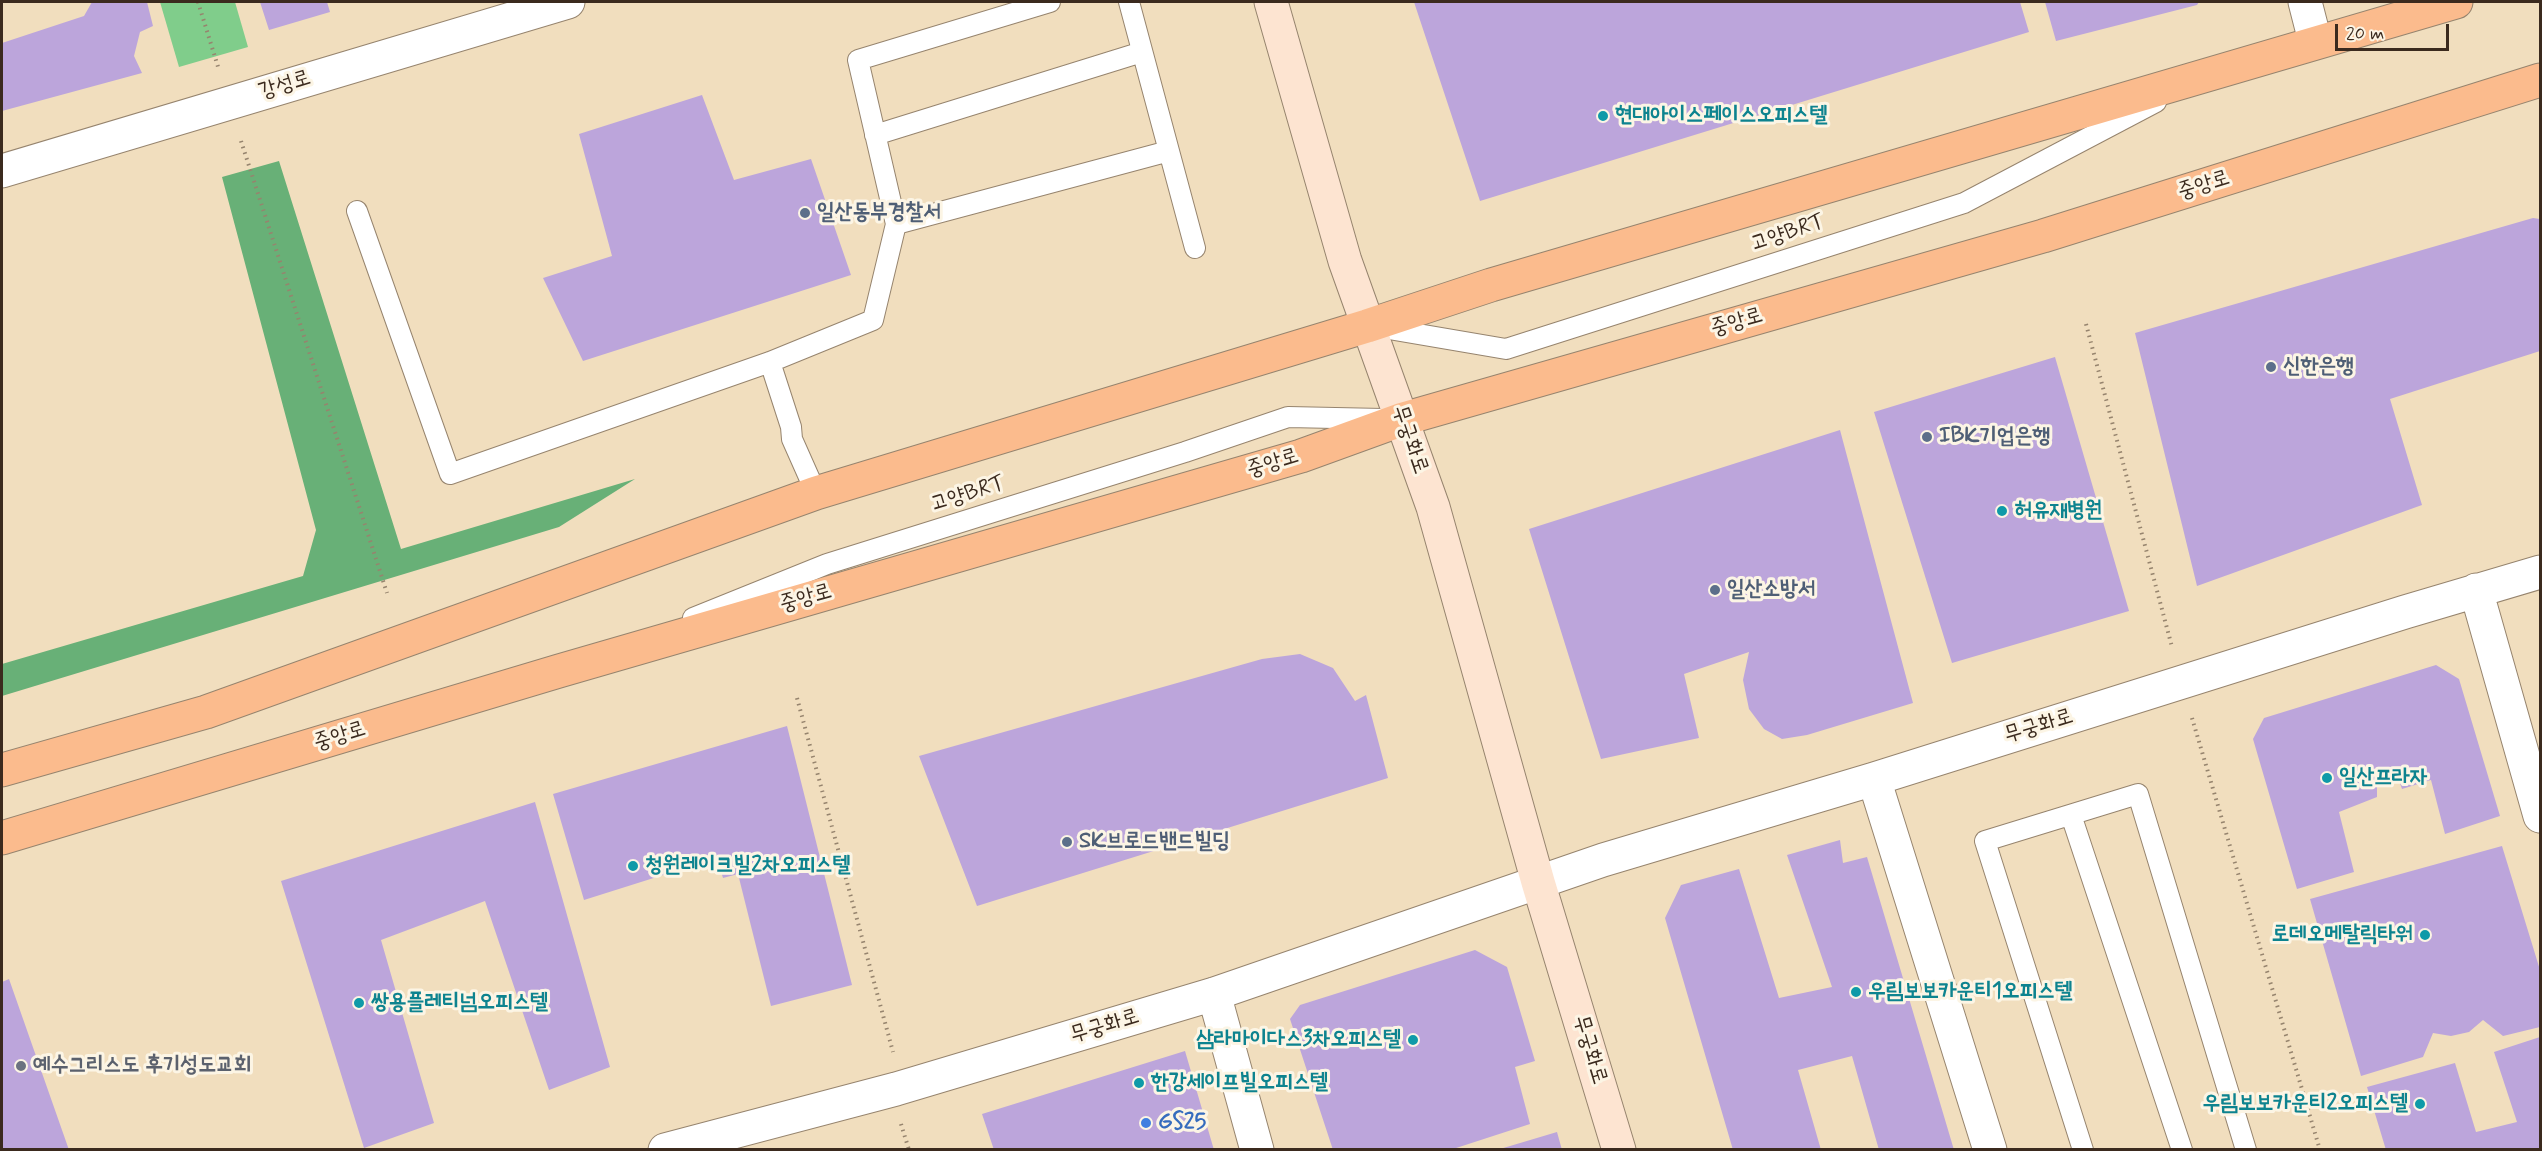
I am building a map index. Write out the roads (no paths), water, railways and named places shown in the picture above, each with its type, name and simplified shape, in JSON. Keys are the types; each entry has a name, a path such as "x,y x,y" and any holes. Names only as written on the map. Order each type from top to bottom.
{"main road":[{"name":"무궁화로","path":"1271,2 1345,261 1433,507 1538,882 1619,1149"},
{"path":"2,770 206,712 816,493 1367,326 1491,285 2456,2"},
{"name":"중앙로","path":"2,838 559,671 1301,456 1403,419 2043,236 2541,80"}],"street":[{"name":"강성로","path":"2,171 568,2"},
{"path":"2305,2 2315,42"},
{"name":"무궁화로","path":"665,1149 896,1089 1214,994 1614,856 1874,779 2476,590 2541,572"},
{"path":"2476,590 2541,816"},
{"path":"1874,779 1990,1149"},
{"path":"1214,994 1257,1149"}],"lane":[{"path":"357,211 450,474 770,362 873,320 896,225 858,60 1050,2"},
{"path":"1129,2 1195,248"},
{"path":"875,135 1142,52"},
{"name":"고양BRT","path":"1367,326 1506,349 1964,203 2200,78"},
{"path":"896,225 1169,152"},
{"path":"770,362 791,427 792,439 816,493"},
{"path":"2083,1149 1985,841 2138,794 2246,1149"},
{"path":"2071,815 2182,1149"}],"place":[{"name":"현대아이스페이스오피스텔","path":"1603,116"},
{"name":"일산동부경찰서","path":"805,213"},
{"name":"신한은행","path":"2271,367"},
{"name":"IBK기업은행","path":"1927,437"},
{"name":"허유재병원","path":"2002,511"},
{"name":"일산소방서","path":"1715,590"},
{"name":"일산프라자","path":"2327,778"},
{"name":"SK브로드밴드빌딩","path":"1067,842"},
{"name":"청원레이크빌2차오피스텔","path":"633,866"},
{"name":"로데오메탈릭타워","path":"2425,935"},
{"name":"우림보보카운티1오피스텔","path":"1856,992"},
{"name":"쌍용플레티넘오피스텔","path":"359,1003"},
{"name":"삼라마이다스3차오피스텔","path":"1413,1040"},
{"name":"예수그리스도 후기성도교회","path":"21,1066"},
{"name":"한강세이프빌오피스텔","path":"1139,1083"},
{"name":"우림보보카운티2오피스텔","path":"2420,1104"},
{"name":"GS25","path":"1146,1123"}]}
